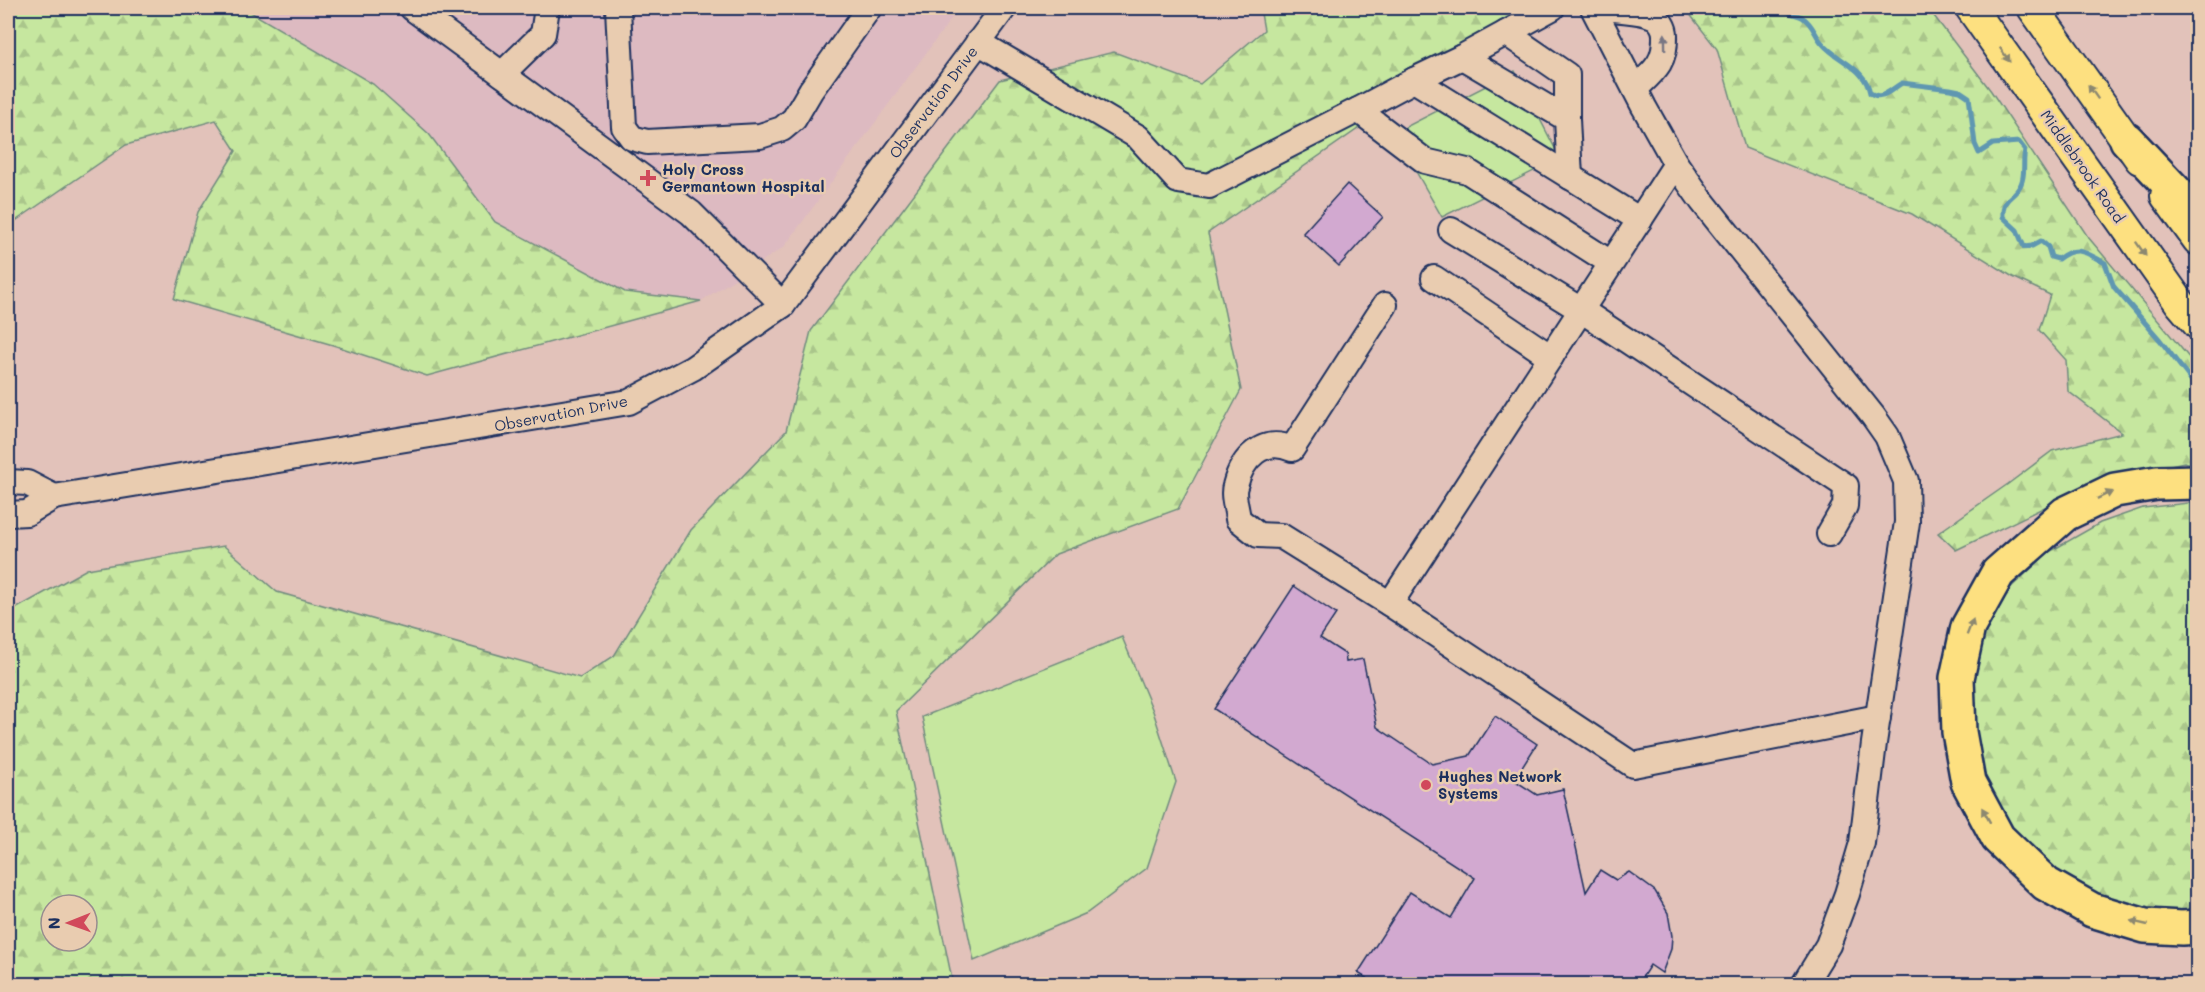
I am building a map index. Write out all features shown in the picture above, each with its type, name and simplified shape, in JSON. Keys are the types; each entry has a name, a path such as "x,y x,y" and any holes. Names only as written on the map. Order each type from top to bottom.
{"highway":[{"path":"2127,140 2198,215"},
{"path":"2198,482 2157,483 2115,490 2065,514 1998,573 1968,627 1957,678 1959,732 1968,782 1998,838 2046,884 2091,910 2145,926 2198,927"}],"main road":[{"name":"Middlebrook Road","path":"1971,8 2180,303 2198,324"},
{"path":"2033,8 2198,240"}],"street":[{"path":"412,8 438,15 502,74 691,213 783,305"},
{"path":"502,74 543,34 547,8"},
{"path":"618,8 624,127 632,138 647,142 760,136 782,129 794,118 869,8"},
{"name":"Observation Drive","path":"8,514 27,513 54,497 629,402 693,368 783,305 1004,8"},
{"path":"978,42 1138,137 1178,181 1209,186 1462,57 1552,8"},
{"path":"1593,8 1676,164 1702,201 1887,435 1906,481 1907,522 1862,843 1848,894 1828,945 1804,984"},
{"path":"1608,8 1643,13 1656,18 1665,30 1666,51 1656,69 1635,89"},
{"path":"1506,33 1567,75 1570,177"},
{"path":"1462,57 1567,119"},
{"path":"1414,80 1640,220"},
{"path":"1358,110 1425,161 1467,171 1611,263"},
{"path":"1390,604 1676,164"},
{"path":"1451,230 1581,310 1846,486 1845,506 1829,534"},
{"path":"1434,278 1551,357"},
{"path":"1385,305 1292,449 1282,444 1265,446 1250,453 1234,487 1238,519 1258,535 1281,536 1390,604 1633,765 1878,717"},
{"path":"8,482 27,483 54,497"}],"shaded area":[{"name":"Holy Cross Germantown Hospital","path":"244,8 959,8 784,247 701,301 625,292 495,222 429,134 373,84"}],"green space":[{"path":"8,8 244,8 373,84 429,134 495,222 625,292 701,301 427,376 333,345 174,299 198,212 236,151 216,120 126,145 14,222 8,220"},
{"path":"1260,8 1532,8 1208,233 1241,390 1178,509 1056,554 896,711 953,984 8,984 8,613 87,569 224,546 277,592 580,678 614,656 691,530 786,431 811,331 1000,80 1114,52 1200,84 1264,30"},
{"path":"1685,8 1928,8 1991,91 2088,237 2197,367 2197,465 2184,462 2101,480 1956,550 1938,533 2052,451 2122,433 2068,391 2066,360 2039,330 2050,295 2013,277 1912,214 1745,148 1717,49"},
{"path":"1515,71 1560,158 1442,217 1394,133"},
{"path":"2197,502 2197,917 2155,917 2070,888 2011,834 1981,775 1974,744 1972,661 1994,603 2049,552 2100,523 2143,508"},
{"path":"1122,637 1153,711 1176,782 1147,868 1087,913 974,961 922,717"}],"building":[{"path":"1347,184 1383,217 1339,266 1303,233"},
{"name":"Hughes Network Systems","path":"1294,586 1336,614 1320,638 1345,654 1346,662 1363,659 1377,727 1432,764 1469,756 1495,716 1537,744 1514,780 1537,795 1563,789 1586,892 1600,870 1616,880 1629,872 1655,891 1668,913 1672,936 1671,949 1662,973 1650,965 1638,984 1376,984 1358,973 1410,892 1451,918 1475,878 1214,709"}],"waterway":[{"path":"1786,8 1789,12 1806,20 1828,50 1863,77 1870,93 1883,95 1902,83 1960,91 1969,97 1975,144 1979,153 1993,144 2019,142 2025,150 2024,172 2018,189 2004,205 2003,217 2017,230 2024,247 2041,241 2048,247 2051,257 2058,259 2065,254 2077,251 2087,253 2105,263 2114,287 2160,340 2198,389"}],"place":[{"name":"Holy Cross Germantown Hospital","path":"648,178"},
{"name":"Hughes Network Systems","path":"1426,785"}]}
